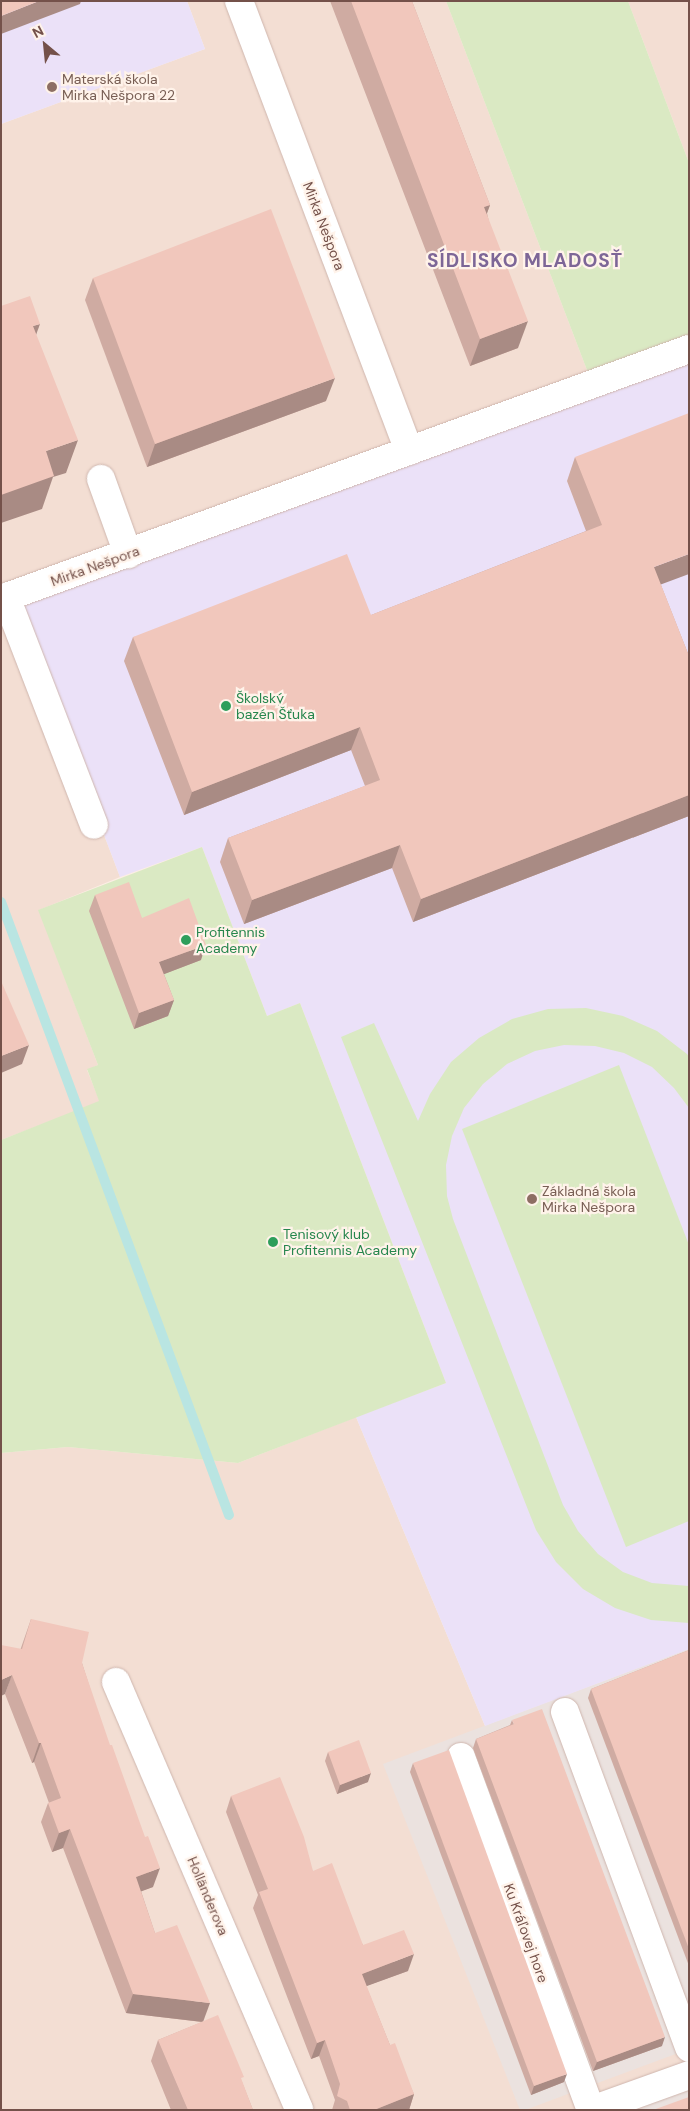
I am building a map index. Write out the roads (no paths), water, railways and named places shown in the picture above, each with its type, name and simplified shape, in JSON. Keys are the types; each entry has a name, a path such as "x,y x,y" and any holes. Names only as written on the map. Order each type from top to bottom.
{"street":[{"name":"Mirka Nešpora","path":"239,1 409,451"},
{"name":"Mirka Nešpora","path":"94,826 4,598 689,349"},
{"path":"101,479 128,554"},
{"name":"Holländerova","path":"116,1682 299,2110"},
{"path":"565,1712 689,2048"},
{"name":"Ku Kráľovej hore","path":"461,1757 592,2110 689,2074"}],"waterway":[{"path":"1,902 229,1515"}],"place":[{"name":"Materská škola Mirka Nešpora 22","path":"52,87"},
{"name":"Školský bazén Šťuka","path":"226,706"},
{"name":"Profitennis Academy","path":"186,940"},
{"name":"Základná škola Mirka Nešpora","path":"532,1199"},
{"name":"Tenisový klub Profitennis Academy","path":"273,1242"}],"district":[{"name":"SÍDLISKO MLADOSŤ","path":"525,261"}]}
